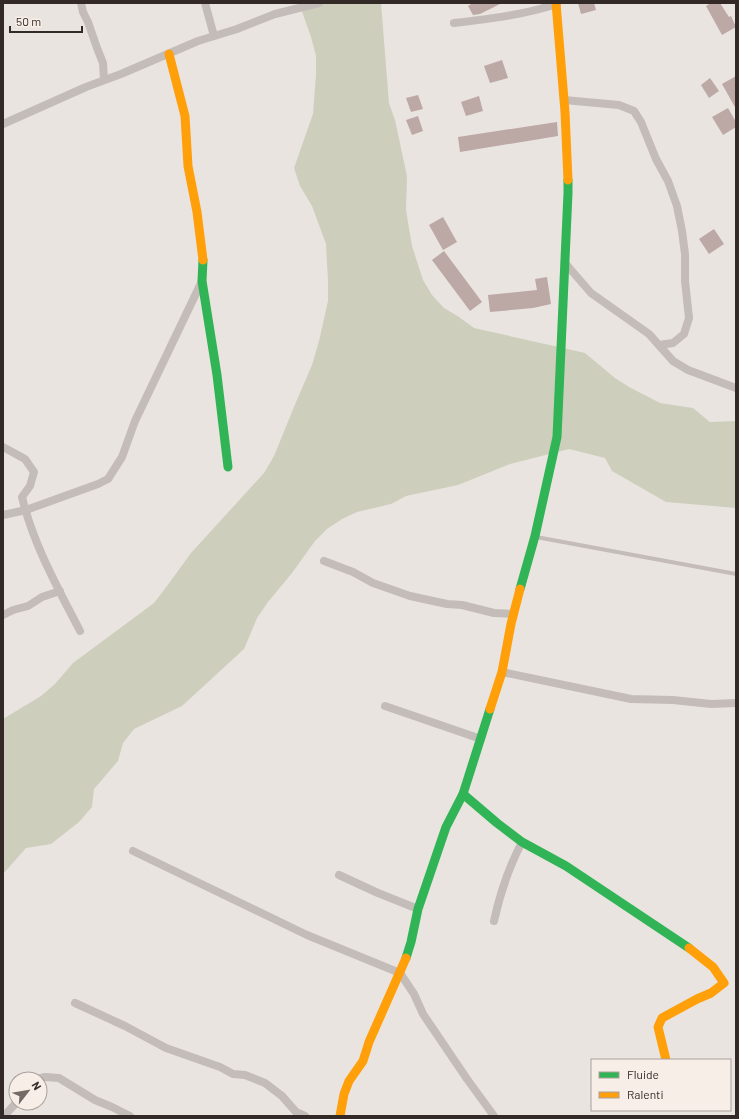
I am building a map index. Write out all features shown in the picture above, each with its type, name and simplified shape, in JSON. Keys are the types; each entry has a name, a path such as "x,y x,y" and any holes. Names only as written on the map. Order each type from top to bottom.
{"street":[{"path":"81,3 96,48 103,63 104,80"},
{"path":"205,3 214,36"},
{"path":"3,124 198,41 237,29 275,14 320,3"},
{"path":"340,1116 344,1094 349,1081 363,1061 369,1042 400,973 411,942 418,909 446,827 463,794 481,739 502,672 514,614 535,536 557,437 568,193 564,100 556,4 532,12 509,17 454,23"},
{"path":"168,54 185,116 188,166 197,212 203,264 202,281 217,375 228,467"},
{"path":"564,100 619,105 634,111 641,122 656,159 668,181 677,206 682,231 689,318 684,334 673,343 659,345"},
{"path":"564,263 591,293 649,334 673,361 688,370 736,388"},
{"path":"3,515 26,510 108,479 122,457 135,421 202,281"},
{"path":"3,447 25,459 34,472 30,486 22,497 44,558 80,631"},
{"path":"324,561 353,572 373,583 410,596 447,604 462,604 494,612 514,614"},
{"path":"3,615 13,610 28,606 42,597 60,591"},
{"path":"502,672 631,699 673,700 711,704 736,703"},
{"path":"385,706 481,739"},
{"path":"463,794 522,842 566,866 698,954 713,967 724,984 712,993 697,999 662,1018 658,1027 666,1059"},
{"path":"494,921 505,883 522,842"},
{"path":"133,851 307,935 400,973 414,994 427,1020 494,1116"},
{"path":"339,875 418,909"},
{"path":"75,1003 125,1026 166,1048 233,1074 245,1075 265,1083 282,1096 296,1112 305,1116"},
{"path":"48,1077 59,1078 95,1100 130,1116"}],"lane":[{"path":"535,536 736,574"}],"green space":[{"path":"299,3 381,3 389,103 395,120 407,176 406,210 412,246 423,280 432,295 444,308 474,328 585,353 615,378 660,403 693,408 710,422 736,421 736,508 666,502 612,471 605,458 569,449 510,464 458,485 406,496 391,504 357,512 342,519 327,529 315,541 292,573 268,602 257,618 244,649 182,706 134,729 123,743 118,761 94,789 92,807 79,822 51,844 26,848 3,874 3,719 41,696 55,684 73,663 154,603 191,553 264,473 274,456 312,365 328,301 328,281 326,244 312,206 300,186 294,168 313,114 316,74 316,56"}],"building":[{"path":"473,3 502,3 480,14 473,15 468,6"},
{"path":"578,3 594,3 596,10 581,14"},
{"path":"711,3 720,3 729,17 731,16 736,27 722,35 706,6"},
{"path":"502,60 508,78 490,83 484,66"},
{"path":"736,76 736,109 722,84"},
{"path":"710,78 719,91 709,98 701,85"},
{"path":"418,95 423,109 411,112 406,98"},
{"path":"479,96 483,111 466,116 461,102"},
{"path":"728,108 736,122 736,127 723,135 712,117"},
{"path":"418,116 423,131 412,135 406,120"},
{"path":"557,122 558,136 460,152 458,137"},
{"path":"443,217 457,242 443,250 429,225"},
{"path":"714,229 724,244 709,254 699,239"},
{"path":"444,251 482,302 470,311 432,260"},
{"path":"547,277 551,304 533,308 490,312 488,295 537,290 535,279"}],"traffic: fast":[{"path":"520,589 535,536 557,437 568,180"},
{"path":"203,260 202,281 217,375 228,467"},
{"path":"406,958 418,909 446,827 463,794 490,709"},
{"path":"463,794 522,842 566,866 689,948"}],"traffic: slow":[{"path":"556,3 565,112 568,180"},
{"path":"169,54 185,116 188,166 197,212 203,260"},
{"path":"490,709 502,672 511,624 520,589"},
{"path":"666,1059 658,1027 662,1018 711,993 724,983 713,967 689,948"},
{"path":"340,1116 344,1094 349,1081 363,1061 369,1042 406,958"}]}
